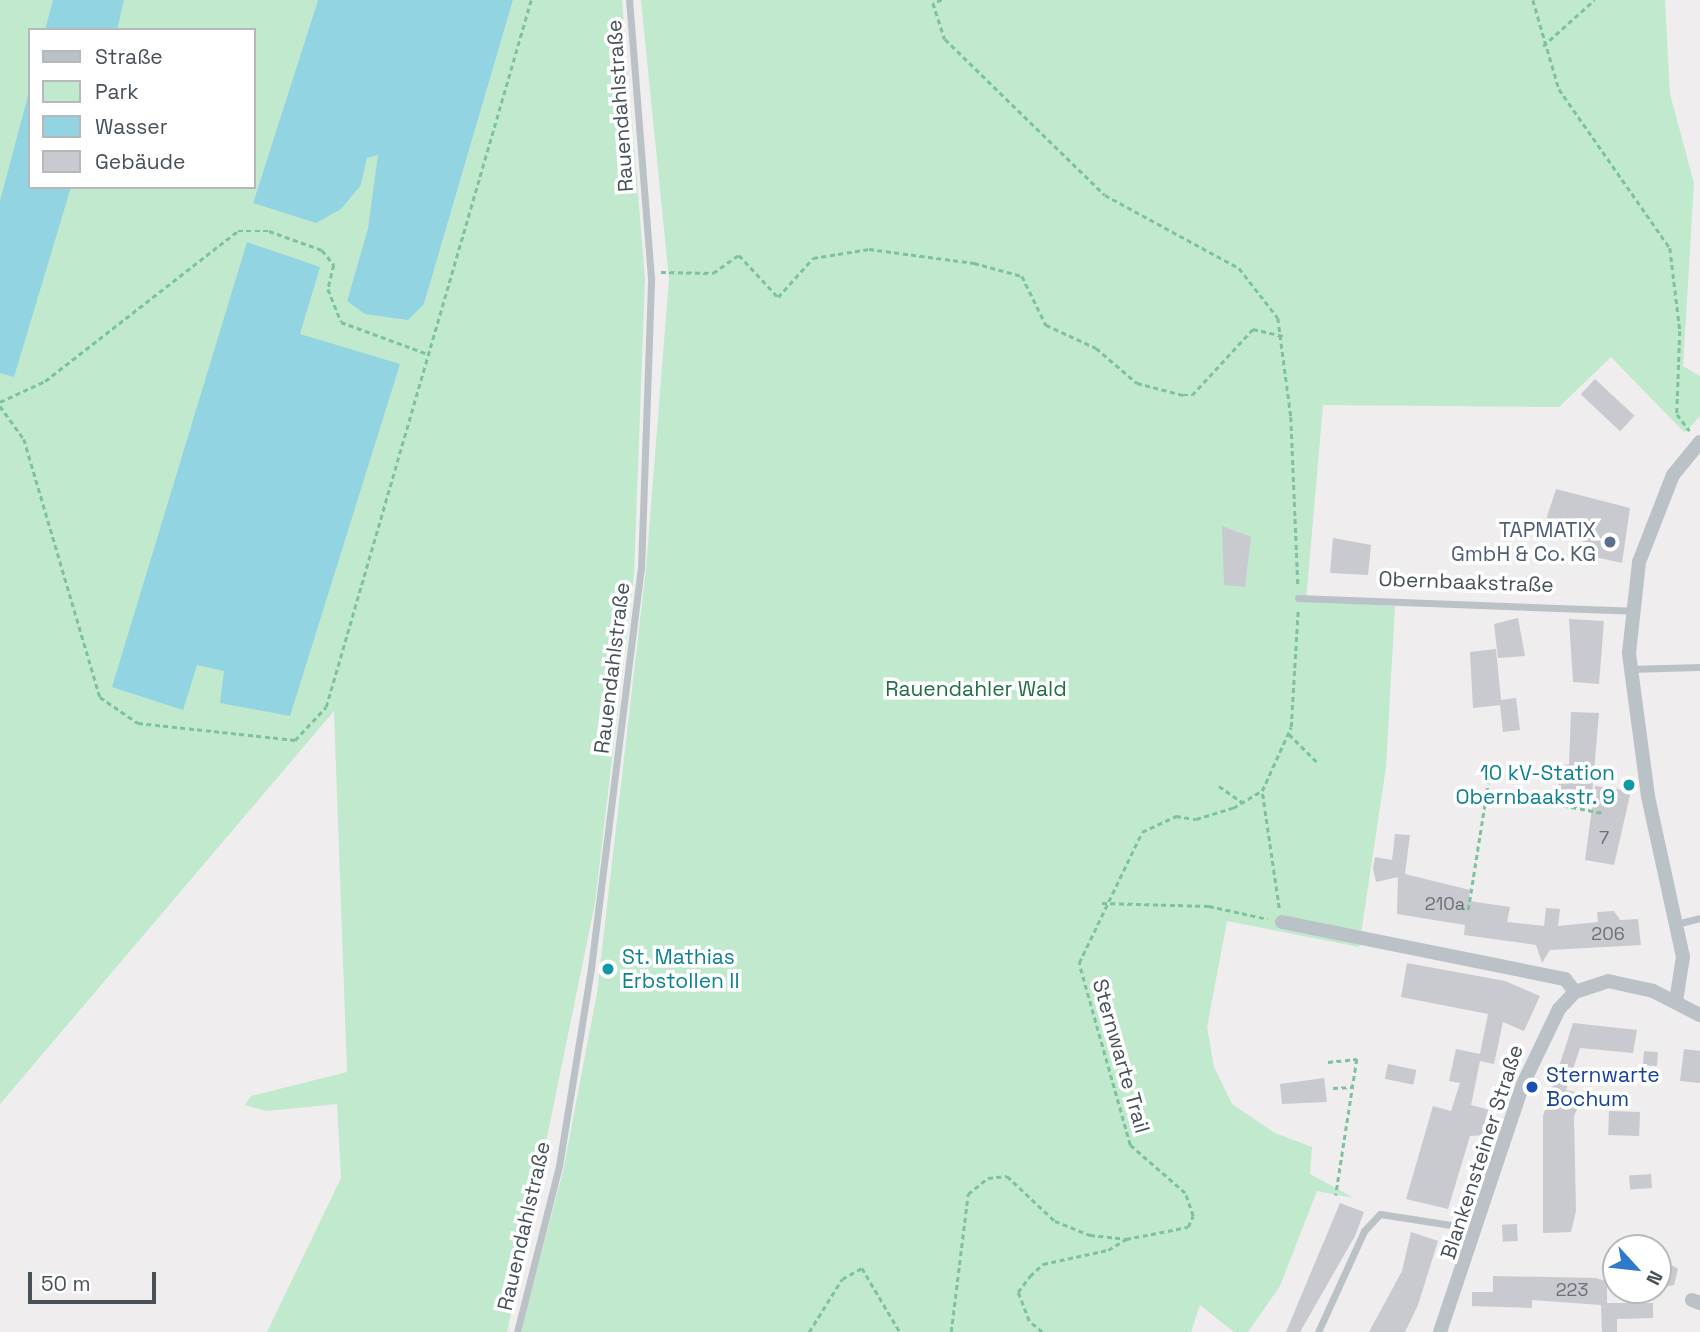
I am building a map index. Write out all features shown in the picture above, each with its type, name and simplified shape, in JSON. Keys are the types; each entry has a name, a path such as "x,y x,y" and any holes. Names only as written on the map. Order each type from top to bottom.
{"street":[{"path":"1676,1001 1683,957 1629,669 1639,562 1672,475 1697,439"},
{"path":"1282,922 1319,921 1564,979 1575,992 1608,981 1632,983 1676,1001 1700,1015"},
{"name":"Blankensteiner Straße","path":"1440,1332 1478,1229 1523,1084 1548,1027 1575,992"}],"lane":[{"name":"Rauendahlstraße","path":"517,1332 559,1166 603,890 641,569 650,271 629,0"},
{"name":"Obernbaakstraße","path":"1298,598 1634,611"},
{"path":"1629,669 1700,667"},
{"path":"1676,924 1700,918"},
{"path":"1318,1332 1364,1231 1380,1214 1478,1229"}],"path":[{"path":"0,407 24,439 100,697 138,723 295,740 326,707 531,0"},
{"path":"942,0 933,1 945,39 1105,195 1239,268 1262,293 1284,336 1298,598 1299,668 1288,733 1262,791 1282,922 1209,906 1102,903"},
{"path":"1533,0 1543,46 1559,89 1670,248 1680,320 1677,414 1697,439"},
{"path":"1543,46 1594,0"},
{"path":"0,401 45,382 238,231 269,231 322,250 334,265 328,289 341,322 428,354"},
{"path":"650,271 713,272 740,255 778,297 813,258 869,249 974,264 1022,276 1046,325 1096,348 1137,383 1183,395 1192,395 1253,329 1284,336"},
{"path":"1288,733 1319,764"},
{"path":"1468,909 1490,765"},
{"path":"1219,786 1242,802"},
{"name":"Sternwarte Trail","path":"951,1332 968,1194 988,1178 1007,1176 1022,1185 1055,1221 1090,1236 1126,1239 1173,1233 1193,1216 1185,1193 1130,1145 1090,1016 1079,963 1102,903 1142,832 1176,816 1196,819 1242,802 1262,791"},
{"path":"1488,791 1603,813"},
{"path":"1328,1062 1357,1059 1336,1195"},
{"path":"1333,1088 1352,1087"},
{"path":"1042,1332 1029,1321 1018,1292 1030,1276 1043,1264 1108,1250 1126,1239"},
{"path":"809,1332 842,1279 862,1268 900,1332"}],"green space":[{"path":"0,0 318,0 253,203 361,185 367,157 379,155 368,228 347,301 424,304 513,0 622,0 645,279 634,574 595,903 507,1332 267,1332 341,1178 337,1104 266,1111 245,1105 251,1096 347,1072 334,711 0,1104"},
{"name":"Rauendahler Wald","path":"641,0 1665,0 1670,94 1694,183 1683,366 1700,376 1700,416 1685,433 1611,357 1559,407 1323,405 1306,601 1395,606 1386,767 1359,947 1227,921 1207,1027 1214,1067 1232,1104 1275,1133 1312,1147 1310,1174 1354,1198 1317,1191 1280,1286 1248,1332 1234,1332 1200,1305 1191,1332 521,1332 563,1171 597,993 646,568 669,279"}],"water":[{"path":"53,0 124,0 117,28 46,28"},
{"path":"318,0 513,0 424,304 408,320 365,314 347,301 368,228 378,155 367,158 361,185 341,209 316,223 253,203"},
{"path":"28,96 28,189 70,189 14,377 0,373 0,201"},
{"path":"247,242 320,267 300,334 400,364 290,716 220,703 224,671 197,665 183,710 112,687"}],"building":[{"path":"1595,379 1634,416 1620,431 1581,394"},
{"path":"1556,489 1630,508 1622,563 1591,556 1594,544 1542,532"},
{"path":"1222,526 1251,537 1245,587 1224,585"},
{"path":"1333,538 1371,545 1368,575 1330,573"},
{"path":"1518,618 1525,656 1498,658 1494,624"},
{"path":"1569,619 1604,621 1599,684 1573,682"},
{"path":"1496,649 1501,700 1516,698 1520,730 1503,732 1500,705 1473,708 1470,652"},
{"path":"1571,712 1599,713 1592,795 1558,794 1559,767 1569,764"},
{"path":"1595,786 1631,791 1614,865 1585,860"},
{"path":"1395,834 1410,835 1405,874 1470,890 1469,901 1510,907 1507,922 1544,926 1546,908 1560,909 1558,926 1598,922 1597,912 1614,911 1620,920 1638,919 1641,945 1550,950 1542,963 1536,945 1464,935 1465,925 1397,914 1398,877 1376,882 1373,868 1375,857 1392,860"},
{"path":"1407,963 1505,981 1540,996 1524,1031 1503,1022 1494,1064 1480,1061 1471,1105 1493,1111 1486,1135 1470,1136 1448,1209 1406,1199 1433,1106 1451,1111 1460,1083 1449,1081 1456,1049 1480,1054 1488,1014 1401,997"},
{"path":"1573,1023 1637,1030 1633,1053 1580,1048 1566,1090 1584,1094 1574,1116 1576,1211 1571,1232 1543,1233 1543,1116"},
{"path":"1684,1049 1700,1051 1700,1083 1680,1081"},
{"path":"1644,1051 1658,1052 1657,1066 1643,1065"},
{"path":"1388,1064 1416,1070 1413,1085 1385,1079"},
{"path":"1324,1078 1327,1102 1282,1104 1280,1084"},
{"path":"1609,1111 1640,1112 1639,1136 1608,1135"},
{"path":"1651,1174 1652,1188 1630,1190 1629,1176"},
{"path":"1340,1203 1364,1212 1355,1236 1300,1332 1286,1332"},
{"path":"1517,1224 1518,1241 1503,1242 1502,1225"},
{"path":"1411,1232 1438,1241 1418,1305 1405,1332 1369,1332 1402,1271"},
{"path":"1672,1265 1678,1269 1672,1285"},
{"path":"1493,1276 1595,1278 1602,1280 1602,1304 1653,1304 1653,1318 1617,1319 1617,1332 1602,1332 1601,1305 1532,1300 1532,1308 1472,1306 1472,1292 1493,1292"}],"place":[{"name":"TAPMATIX GmbH & Co. KG","path":"1610,542"},
{"name":"10 kV-Station Obernbaakstr. 9","path":"1629,785"},
{"name":"St. Mathias Erbstollen II","path":"608,969"},
{"name":"Sternwarte Bochum","path":"1532,1087"}]}
